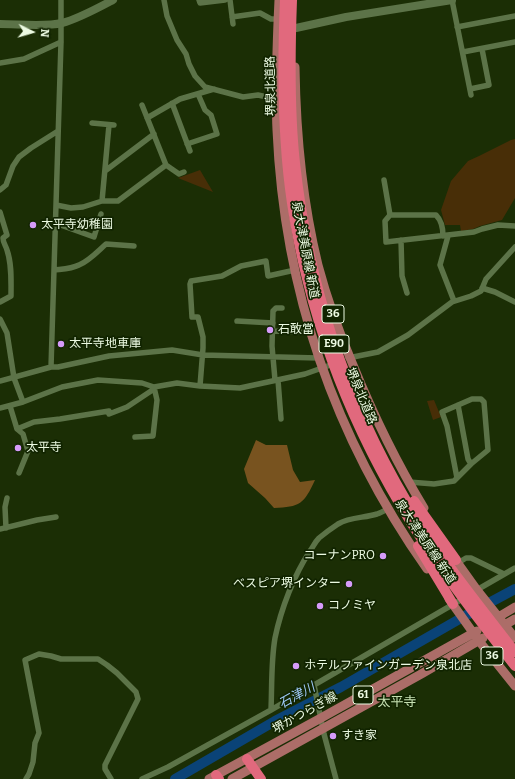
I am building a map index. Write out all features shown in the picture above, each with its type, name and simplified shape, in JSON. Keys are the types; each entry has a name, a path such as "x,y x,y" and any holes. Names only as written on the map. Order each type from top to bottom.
{"highway":[{"name":"堺泉北道路","path":"285,0 283,84 284,122 292,203 302,237"},
{"name":"堺泉北道路","path":"292,0 290,86 302,237 314,306 324,337 348,402 368,446 402,508 445,573 508,643"},
{"path":"302,237 302,266 316,328 322,349 342,403 367,456 392,503 455,607"},
{"path":"302,237 351,371 378,435 414,502 457,561"},
{"path":"508,643 515,652"},
{"path":"508,643 515,668"},
{"path":"249,763 261,779"}],"main road":[{"name":"泉大津美原線 新道","path":"279,0 276,99 277,137 282,198 295,270 318,358 347,432 388,509 426,568 515,686"},
{"name":"泉大津美原線 新道","path":"297,0 296,100 300,160 310,231 328,300 375,417 391,450 457,561 505,625 508,643"},
{"path":"322,368 336,356 339,330"},
{"name":"堺かつらぎ線","path":"215,778 323,728 474,633 496,614 515,607"},
{"name":"堺かつらぎ線","path":"232,779 249,763 320,715 474,633 505,625 515,618"}],"street":[{"path":"50,367 62,23 61,0"},
{"path":"0,24 46,25 62,23 113,0"},
{"path":"164,0 167,16 177,40 186,54 195,76 205,87 243,97 258,95 276,99"},
{"path":"199,0 200,3 225,0"},
{"path":"230,0 233,24"},
{"path":"296,28 346,17 452,0 471,92 489,85 482,49"},
{"path":"232,17 260,13 271,19 278,19"},
{"path":"458,27 515,16"},
{"path":"0,63 24,59 61,42"},
{"path":"463,52 515,42"},
{"path":"147,118 180,98 214,89"},
{"path":"187,144 217,134 210,115 205,110 198,94"},
{"path":"172,103 190,151"},
{"path":"142,106 166,165 178,174 184,172"},
{"path":"92,123 112,125 102,201"},
{"path":"0,190 6,185 13,166 19,157 58,132"},
{"path":"105,170 154,134"},
{"path":"56,205 71,208 83,207 102,201 118,201 166,165"},
{"path":"384,180 390,215 385,221 386,242 474,232 498,225 515,226"},
{"path":"0,212 7,235 3,238 3,242 10,262 11,296 0,302"},
{"path":"55,223 94,237 101,214"},
{"path":"390,215 436,215 439,218 446,236 440,265 454,301"},
{"path":"401,240 402,276 407,293"},
{"path":"54,270 79,265 106,244 134,246"},
{"path":"17,429 34,422 109,412 127,407 154,388 177,384 240,388 305,374 350,357 378,352 408,335 452,302 471,296 480,291 486,279 515,247"},
{"path":"200,386 203,337 198,317 192,317 191,281 222,276 241,266 266,262 268,276 295,270"},
{"path":"482,288 495,292 515,302"},
{"path":"281,419 273,357 272,331 273,311 276,308 282,308"},
{"path":"0,319 7,333 14,378 23,402"},
{"path":"237,321 273,323"},
{"path":"272,331 310,332"},
{"path":"0,381 50,367 58,367 109,356 172,350 203,355 318,358"},
{"path":"0,408 23,402 62,387 98,380 142,383 154,388 158,400 153,436 135,437"},
{"path":"409,482 434,484 454,481 488,450 484,402 481,399 472,399 442,412 447,426 457,478"},
{"path":"458,405 468,459 471,464"},
{"path":"10,406 17,429 23,434 28,451 19,473"},
{"path":"7,498 3,529 56,517"},
{"path":"270,710 275,638 280,617 298,571 318,539 339,523 378,514 388,509"},
{"path":"457,561 471,558 504,574"},
{"path":"142,779 168,767 455,607 515,568"},
{"path":"26,779 33,762 35,743 39,733 25,660 39,654 61,659 98,660 117,673 136,692 138,699 105,765 105,769 110,779"},
{"path":"314,685 336,779"}],"shaded area":[{"path":"515,139 515,198 502,220 461,231 460,225 445,225 441,210 451,181 468,161"},
{"path":"200,170 213,192 178,178"},
{"path":"434,400 441,417 433,420 427,401"},
{"path":"256,440 266,445 287,445 293,470 300,482 315,480 308,494 300,503 290,507 274,508 248,483 244,469"}],"waterway":[{"name":"石津川","path":"175,779 275,721 341,687 515,589"}],"place":[{"name":"太平寺幼稚園","path":"33,225"},
{"name":"石敢當","path":"270,330"},
{"name":"太平寺地車庫","path":"61,344"},
{"name":"太平寺","path":"18,448"},
{"name":"コーナンPRO","path":"383,556"},
{"name":"べスピア堺インター","path":"349,584"},
{"name":"コノミヤ","path":"320,606"},
{"name":"ホテルファインガーデン泉北店","path":"296,666"},
{"name":"すき家","path":"333,736"}],"district":[{"name":"太平寺","path":"397,702"}]}
